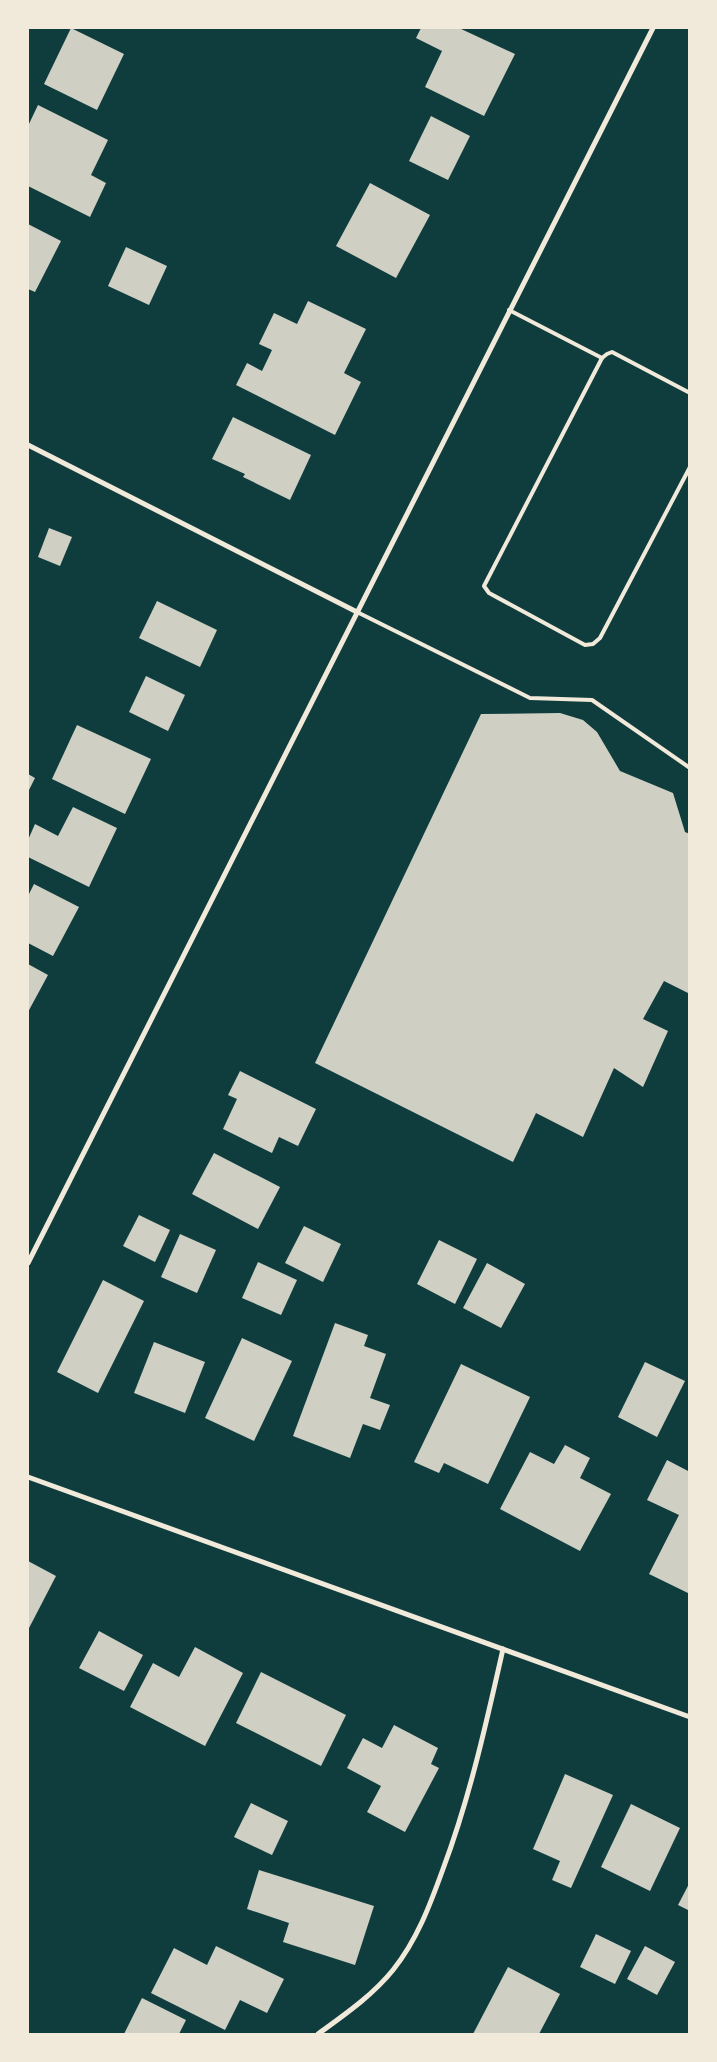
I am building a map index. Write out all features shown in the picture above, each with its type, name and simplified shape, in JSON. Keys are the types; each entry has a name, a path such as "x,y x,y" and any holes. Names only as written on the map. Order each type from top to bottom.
{"street":[{"path":"28,1263 653,28"},
{"path":"28,445 357,612"},
{"path":"28,1477 690,1717"},
{"path":"318,2034 367,1998 392,1972 412,1943 427,1913 460,1822 471,1784 503,1649"}],"lane":[{"path":"510,310 602,358"},
{"path":"690,393 612,352 606,354 602,358 484,586 489,593 585,645 593,644 600,638 690,467"},
{"path":"357,612 530,698 592,700 690,768"}],"building":[{"path":"71,28 124,54 97,110 44,84"},
{"path":"421,28 459,28 515,54 484,116 425,87 442,51 416,38"},
{"path":"38,105 108,140 91,175 106,183 90,217 28,186 28,126"},
{"path":"431,116 470,136 448,180 409,161"},
{"path":"370,183 430,215 396,278 336,246"},
{"path":"28,224 61,241 35,292 28,289"},
{"path":"126,247 167,266 149,305 108,286"},
{"path":"308,301 366,329 344,373 361,382 335,435 236,385 247,363 262,371 272,350 259,344 274,313 297,324"},
{"path":"233,417 311,455 290,500 243,477 245,474 212,459"},
{"path":"49,528 72,537 60,566 38,557"},
{"path":"157,601 217,630 200,667 139,638"},
{"path":"146,676 185,695 168,731 129,712"},
{"path":"560,713 583,720 597,732 620,771 673,793 685,832 690,834 690,994 664,981 643,1019 668,1031 643,1087 614,1068 583,1137 536,1113 513,1162 315,1063 481,714"},
{"path":"77,725 151,759 125,814 52,779"},
{"path":"28,774 35,778 28,792"},
{"path":"73,807 117,828 89,887 28,857 28,840 35,824 58,836"},
{"path":"34,884 79,907 53,956 28,943 28,896"},
{"path":"28,964 48,975 28,1012"},
{"path":"240,1071 316,1109 298,1146 279,1137 272,1153 223,1129 237,1099 228,1095"},
{"path":"214,1153 280,1187 258,1229 192,1194"},
{"path":"139,1215 170,1230 155,1262 123,1246"},
{"path":"304,1226 341,1244 323,1282 285,1263"},
{"path":"180,1234 216,1250 197,1293 161,1277"},
{"path":"439,1240 477,1259 455,1304 417,1284"},
{"path":"258,1262 297,1280 281,1315 242,1298"},
{"path":"487,1263 525,1284 501,1328 463,1308"},
{"path":"103,1280 144,1301 98,1393 57,1372"},
{"path":"335,1323 368,1335 364,1346 386,1354 370,1398 390,1405 380,1430 363,1424 350,1458 293,1436"},
{"path":"242,1338 292,1361 254,1441 205,1418"},
{"path":"154,1342 205,1362 185,1413 134,1393"},
{"path":"645,1362 685,1381 657,1437 618,1417"},
{"path":"461,1364 530,1397 488,1484 444,1463 439,1473 414,1462"},
{"path":"565,1445 590,1458 580,1478 611,1494 580,1551 500,1509 530,1452 554,1464"},
{"path":"667,1460 690,1472 690,1594 649,1574 679,1515 647,1500"},
{"path":"28,1561 56,1576 28,1630"},
{"path":"99,1631 143,1655 124,1691 79,1668"},
{"path":"195,1647 243,1673 205,1746 130,1707 153,1663 179,1677"},
{"path":"261,1672 346,1715 321,1766 236,1723"},
{"path":"394,1725 438,1748 431,1764 439,1768 405,1832 367,1812 381,1786 347,1768 363,1738 382,1748"},
{"path":"565,1774 613,1795 571,1888 552,1880 560,1861 533,1849"},
{"path":"251,1803 288,1821 272,1855 234,1837"},
{"path":"631,1804 680,1828 650,1891 601,1867"},
{"path":"259,1870 374,1906 355,1965 283,1942 289,1923 247,1909"},
{"path":"690,1882 690,1911 678,1905"},
{"path":"596,1934 631,1951 615,1984 580,1967"},
{"path":"216,1946 284,1979 267,2013 240,2000 225,2030 151,1993 174,1948 207,1965"},
{"path":"645,1946 675,1962 657,1995 627,1979"},
{"path":"508,1967 560,1994 539,2034 473,2034"},
{"path":"142,1998 186,2020 179,2034 124,2034"}]}
